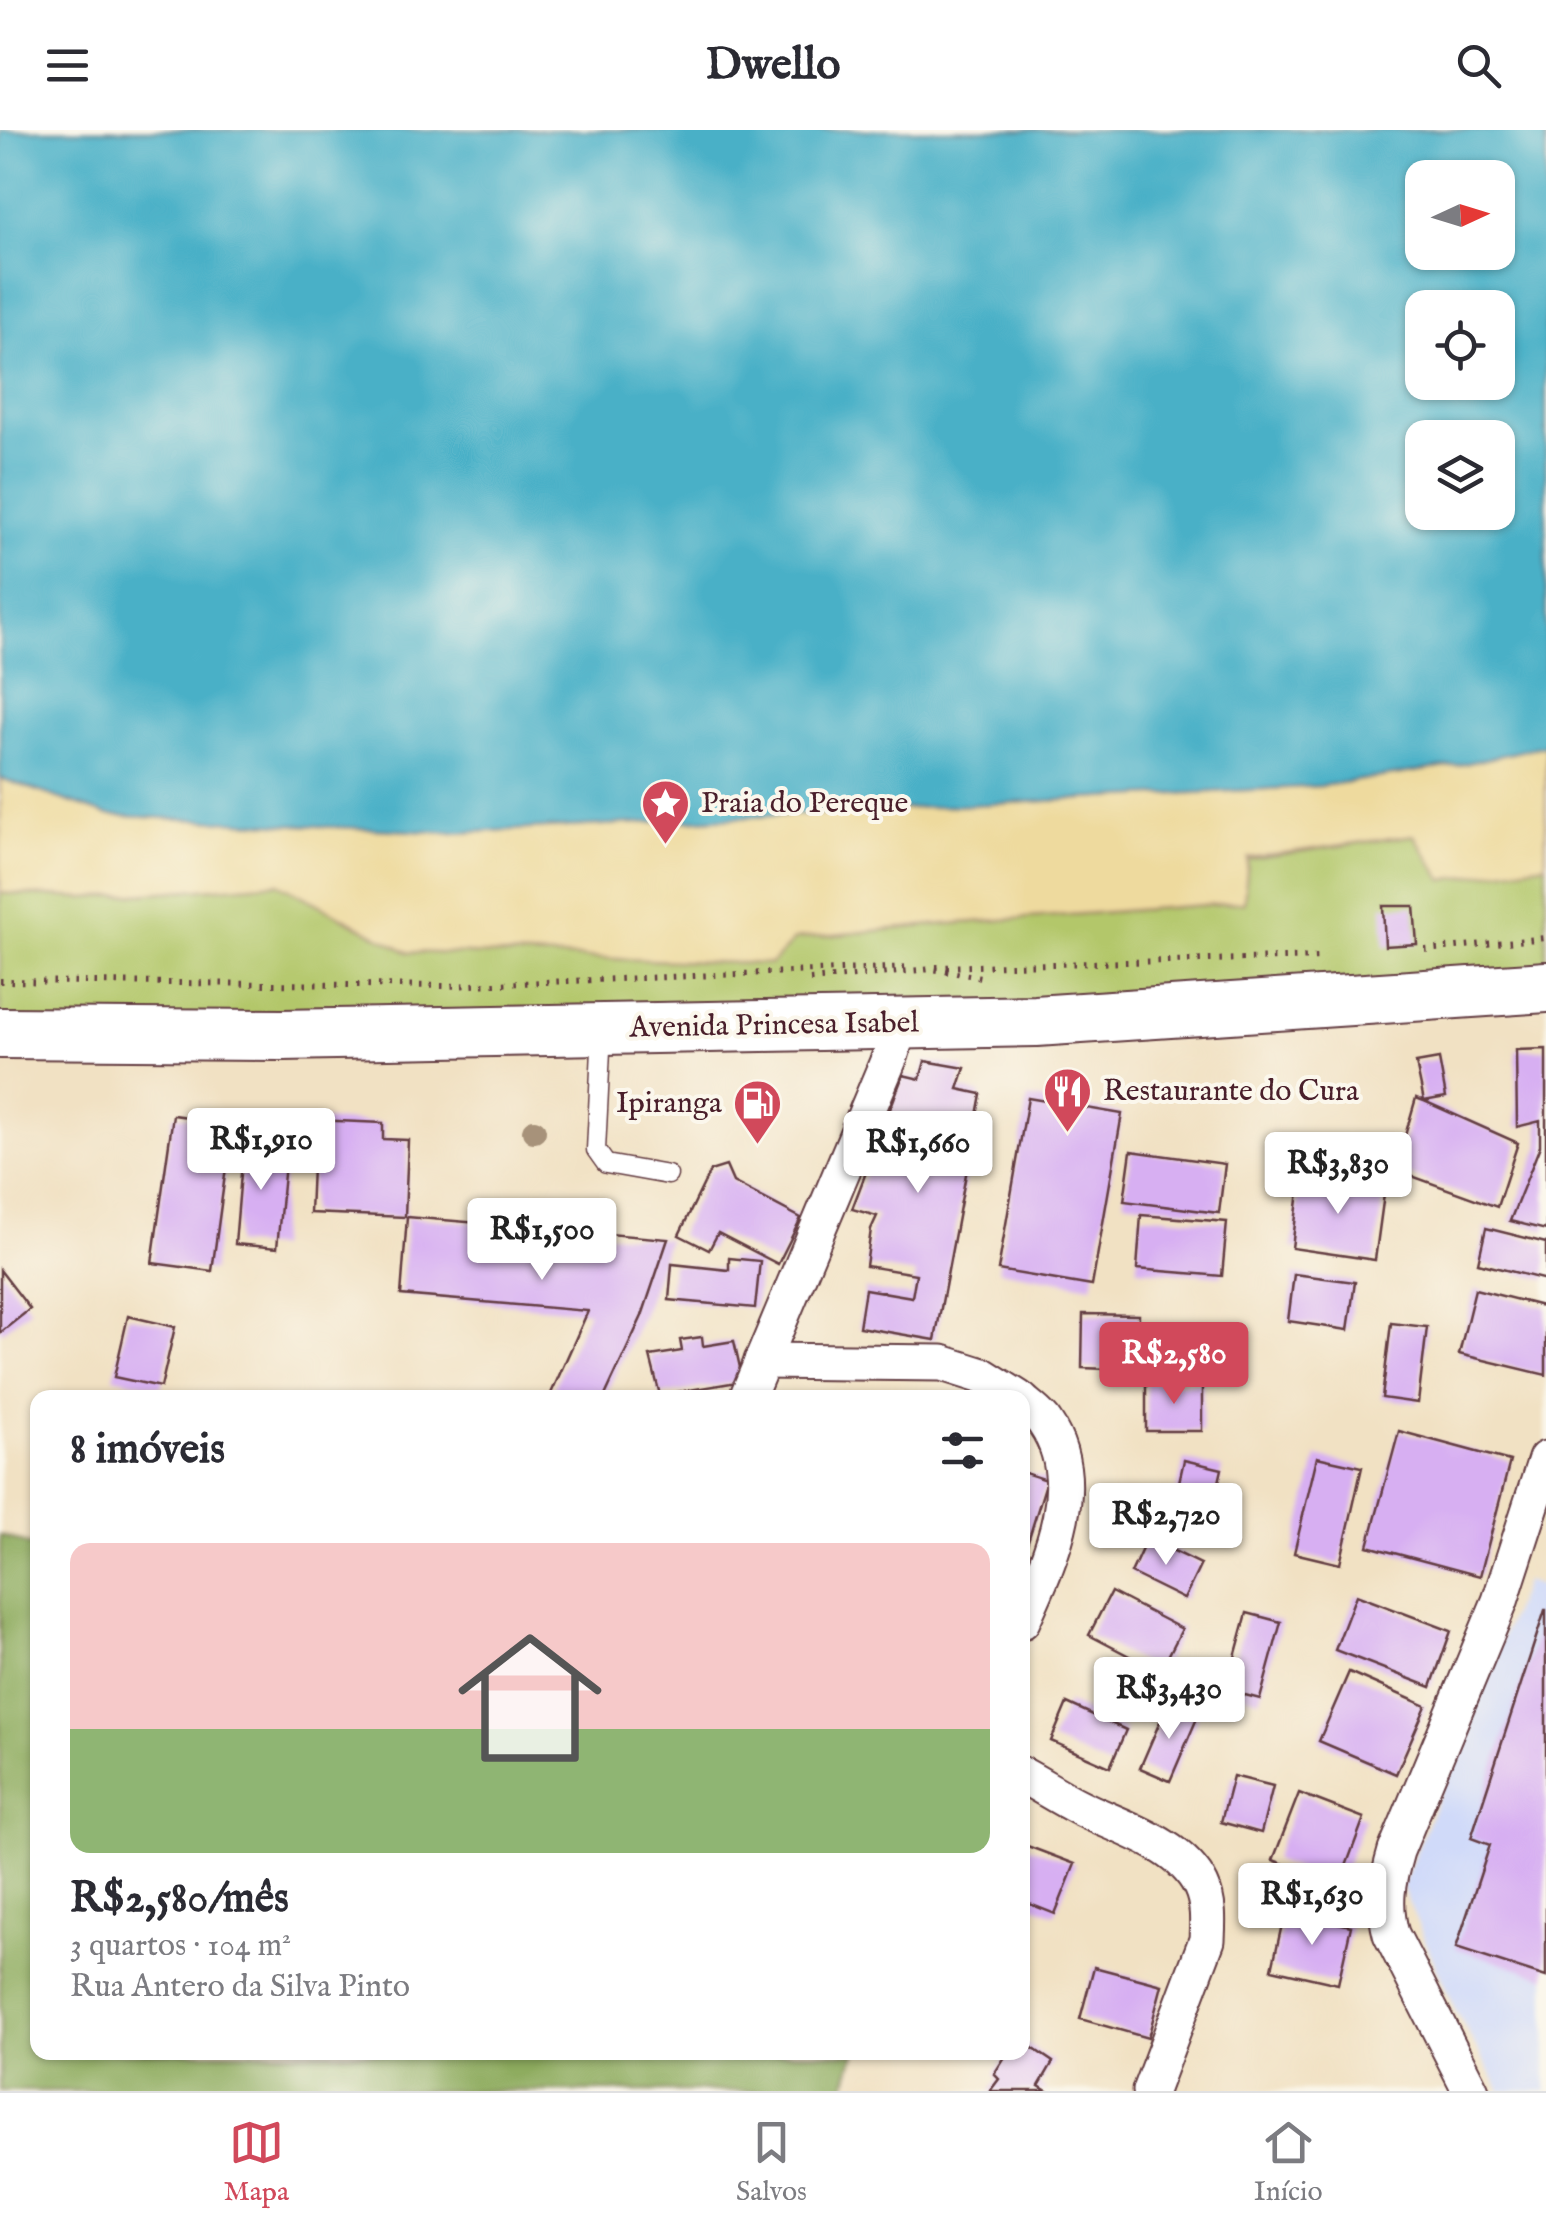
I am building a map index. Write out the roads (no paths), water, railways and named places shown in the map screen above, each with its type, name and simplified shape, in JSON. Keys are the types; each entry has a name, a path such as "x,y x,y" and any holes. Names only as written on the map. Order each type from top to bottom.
{"main road":[{"name":"Avenida Princesa Isabel","path":"0,1033 282,1035 1036,1021 1546,988"}],"street":[{"path":"749,1390 891,1054 900,1024"},
{"path":"762,1360 942,1363 983,1376 1005,1390"},
{"path":"1030,1409 1045,1422 1062,1463 1064,1509 1030,1599"},
{"path":"1471,2091 1391,1934 1384,1907 1386,1884 1396,1851 1500,1601 1546,1460"},
{"path":"1030,1780 1160,1846 1184,1862 1201,1886 1209,1915 1207,1940 1150,2091"}],"lane":[{"path":"602,1029 596,1150 599,1158 606,1164 668,1175"}],"water":[{"path":"0,130 1546,130 1546,745 1459,765 1321,786 453,833 108,815 0,778"}],"place":[{"name":"Praia do Pereque","path":"666,846"},
{"name":"Restaurante do Cura","path":"1068,1134"},
{"name":"Ipiranga","path":"757,1146"}]}
